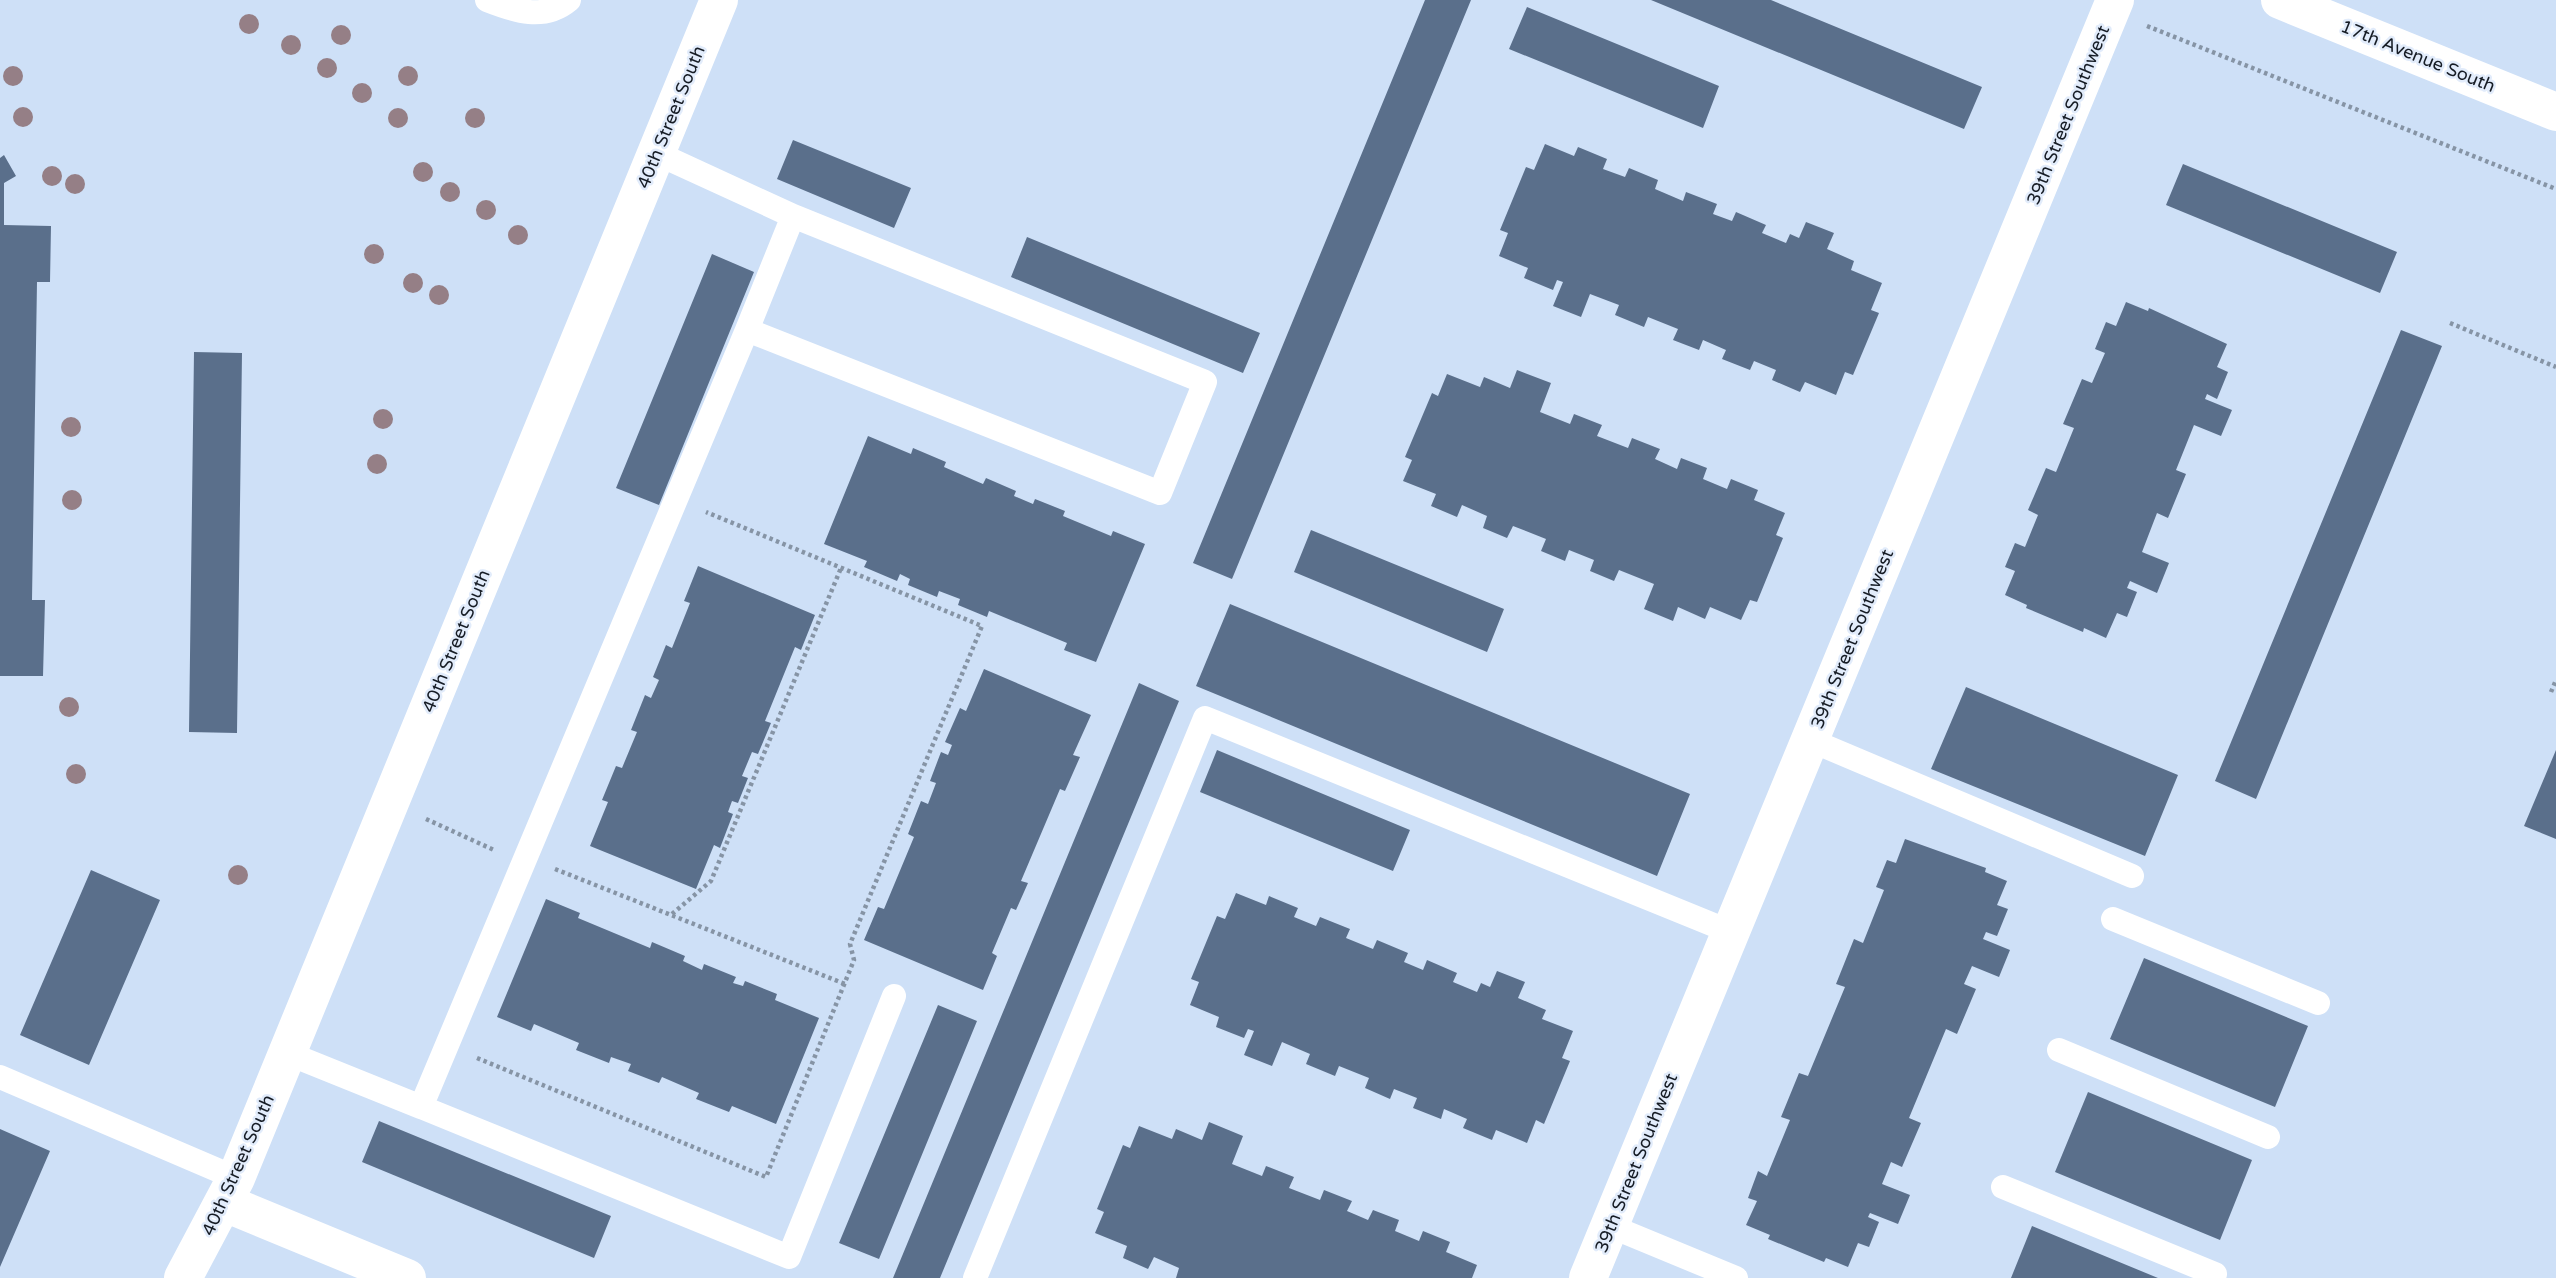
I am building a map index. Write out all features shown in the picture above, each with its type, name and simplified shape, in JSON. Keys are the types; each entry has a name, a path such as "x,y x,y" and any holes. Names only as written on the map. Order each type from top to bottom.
{"street":[{"name":"40th Street South","path":"183,1278 230,1190 719,0"},
{"name":"17th Avenue South","path":"2280,0 2556,112"},
{"name":"39th Street Southwest","path":"1588,1278 2113,6"},
{"path":"230,1190 407,1278"}],"lane":[{"path":"487,0 537,14 561,7 569,0"},
{"path":"656,153 793,216 1205,382 1160,493 747,330"},
{"path":"421,1107 793,216"},
{"path":"975,1278 1205,718 1731,932"},
{"path":"1810,740 2132,876"},
{"path":"2113,919 2318,1003"},
{"path":"287,1052 789,1257 894,996"},
{"path":"2059,1050 2268,1138"},
{"path":"0,1077 230,1190"},
{"path":"2003,1186 2215,1274"},
{"path":"1610,1226 1736,1278"}],"path":[{"path":"2113,6 2556,189"},
{"path":"2450,323 2556,367"},
{"path":"447,1045 766,1177 854,960 850,944 982,626 676,500"},
{"path":"672,915 711,881 841,568"},
{"path":"2551,692 2556,680"},
{"path":"389,804 523,863 564,871 845,984"}],"building":[{"path":"1425,0 1471,0 1232,579 1193,563"},
{"path":"1651,0 1771,0 1982,87 1964,129"},
{"path":"1527,7 1719,86 1703,128 1509,49"},
{"path":"793,140 911,188 894,228 777,179"},
{"path":"1545,144 1574,156 1578,147 1607,159 1603,169 1625,177 1629,168 1658,180 1655,189 1683,201 1686,192 1717,204 1713,214 1732,221 1736,212 1766,225 1762,233 1786,243 1790,234 1799,238 1806,222 1834,233 1827,249 1854,261 1851,270 1882,283 1871,310 1879,313 1853,375 1845,372 1836,395 1805,382 1800,392 1772,380 1776,370 1754,361 1750,370 1722,359 1726,350 1703,340 1699,350 1673,340 1678,329 1648,317 1644,327 1615,315 1619,305 1590,294 1581,317 1553,306 1563,282 1557,280 1553,290 1524,278 1528,268 1499,256 1508,233 1500,230 1526,167 1534,170"},
{"path":"4,155 16,176 4,183 4,225 51,226 50,282 37,282 32,600 45,600 43,676 0,676 0,158"},
{"path":"2183,164 2397,252 2380,293 2166,205"},
{"path":"1027,237 1260,333 1243,373 1011,277"},
{"path":"712,254 754,272 659,505 616,488"},
{"path":"2126,302 2148,311 2149,308 2227,344 2217,367 2228,372 2217,399 2207,394 2205,399 2232,410 2221,436 2194,425 2176,470 2186,474 2168,518 2157,513 2142,552 2169,563 2157,593 2130,581 2127,588 2137,592 2127,617 2117,613 2106,638 2084,628 2083,632 2026,608 2027,605 2005,595 2015,571 2005,567 2015,543 2025,547 2038,515 2028,510 2046,468 2056,472 2074,428 2063,424 2082,379 2092,383 2105,353 2095,349 2106,322 2116,326"},
{"path":"2401,330 2442,346 2256,799 2215,781"},
{"path":"194,352 242,353 237,733 189,732"},
{"path":"1517,370 1551,383 1540,412 1570,424 1574,414 1602,425 1597,436 1628,448 1632,438 1660,449 1655,459 1677,469 1681,458 1707,468 1703,479 1727,489 1731,479 1758,490 1754,500 1785,513 1776,535 1783,538 1757,602 1750,600 1741,620 1710,607 1705,619 1678,607 1673,621 1644,609 1654,584 1619,570 1614,581 1590,571 1594,560 1569,550 1565,561 1541,551 1546,539 1513,526 1507,538 1483,528 1487,516 1462,505 1457,517 1431,506 1436,494 1403,481 1412,460 1405,457 1432,393 1438,396 1447,374 1480,387 1484,377 1510,388"},
{"path":"868,436 911,454 913,448 946,462 944,467 983,484 986,478 1016,491 1014,496 1033,504 1035,499 1065,511 1063,516 1111,536 1113,531 1145,544 1096,662 1064,650 1067,643 989,611 987,617 958,605 960,599 939,591 937,597 908,585 910,579 900,574 897,581 864,567 867,561 824,544"},
{"path":"1311,530 1504,609 1487,652 1294,572"},
{"path":"698,566 815,615 801,650 795,647 765,721 771,723 758,754 752,752 742,776 748,778 738,803 732,801 728,812 733,814 720,848 714,845 696,889 590,846 608,802 602,800 616,766 622,768 637,732 631,730 645,695 651,698 659,680 653,677 666,645 672,648 690,603 684,601"},
{"path":"1230,604 1690,794 1657,876 1196,686"},
{"path":"984,669 1091,715 1073,755 1080,757 1065,791 1060,789 1021,881 1028,883 1016,910 1011,908 992,953 997,956 983,990 864,940 878,907 884,909 914,837 908,834 921,801 928,804 936,783 930,781 941,752 948,755 952,745 945,742 960,708 966,711"},
{"path":"1139,683 1179,701 940,1278 893,1278"},
{"path":"1966,687 2178,775 2145,856 1931,769"},
{"path":"1217,750 1410,830 1393,871 1200,792"},
{"path":"2556,750 2556,839 2524,826"},
{"path":"1905,839 1986,868 1985,872 2007,881 1997,905 2008,909 1997,936 1986,932 1983,939 2010,950 1999,977 1972,966 1964,984 1976,989 1957,1034 1946,1029 1909,1118 1921,1123 1902,1167 1891,1162 1882,1184 1910,1195 1898,1224 1870,1213 1868,1217 1879,1222 1869,1247 1858,1243 1848,1267 1826,1258 1824,1262 1768,1239 1770,1235 1746,1225 1757,1201 1748,1198 1758,1171 1767,1176 1790,1120 1781,1117 1799,1073 1808,1076 1845,987 1836,984 1854,939 1863,943 1884,890 1876,887 1887,860 1896,863"},
{"path":"91,870 160,900 89,1065 20,1035"},
{"path":"1236,893 1266,905 1269,896 1298,908 1294,917 1316,926 1320,917 1350,929 1346,938 1373,949 1377,940 1408,953 1404,962 1423,970 1427,960 1457,973 1453,982 1477,992 1481,983 1490,987 1497,971 1525,982 1518,998 1546,1010 1542,1019 1573,1031 1562,1058 1570,1061 1544,1124 1536,1120 1527,1143 1496,1130 1492,1140 1463,1128 1467,1119 1444,1109 1441,1119 1413,1108 1417,1098 1394,1089 1390,1099 1365,1088 1369,1078 1339,1066 1335,1076 1306,1064 1310,1054 1282,1042 1272,1066 1244,1055 1254,1031 1248,1029 1244,1038 1216,1027 1219,1017 1190,1005 1199,982 1191,979 1217,916 1225,919"},
{"path":"546,899 580,913 578,918 650,948 652,942 685,956 683,961 702,970 704,964 736,977 733,983 743,986 745,981 777,994 775,1000 819,1018 776,1124 732,1106 729,1112 696,1099 699,1093 662,1077 659,1083 628,1071 631,1064 611,1057 609,1063 576,1050 579,1043 534,1024 531,1031 497,1017"},
{"path":"2144,958 2308,1026 2275,1107 2110,1039"},
{"path":"938,1005 977,1021 879,1259 839,1243"},
{"path":"2088,1092 2252,1160 2220,1240 2055,1172"},
{"path":"379,1121 611,1216 594,1258 362,1162"},
{"path":"1209,1122 1243,1136 1232,1164 1262,1176 1266,1166 1294,1177 1289,1188 1320,1200 1324,1190 1352,1201 1347,1211 1368,1220 1373,1210 1399,1220 1395,1231 1419,1241 1423,1231 1450,1242 1446,1252 1477,1265 1472,1278 1176,1278 1179,1268 1154,1257 1148,1269 1123,1258 1127,1246 1095,1233 1104,1212 1097,1209 1123,1145 1130,1148 1139,1126 1172,1139 1176,1129 1202,1140"},
{"path":"0,1129 50,1151 0,1267"},
{"path":"2032,1226 2158,1278 2011,1278"}]}
